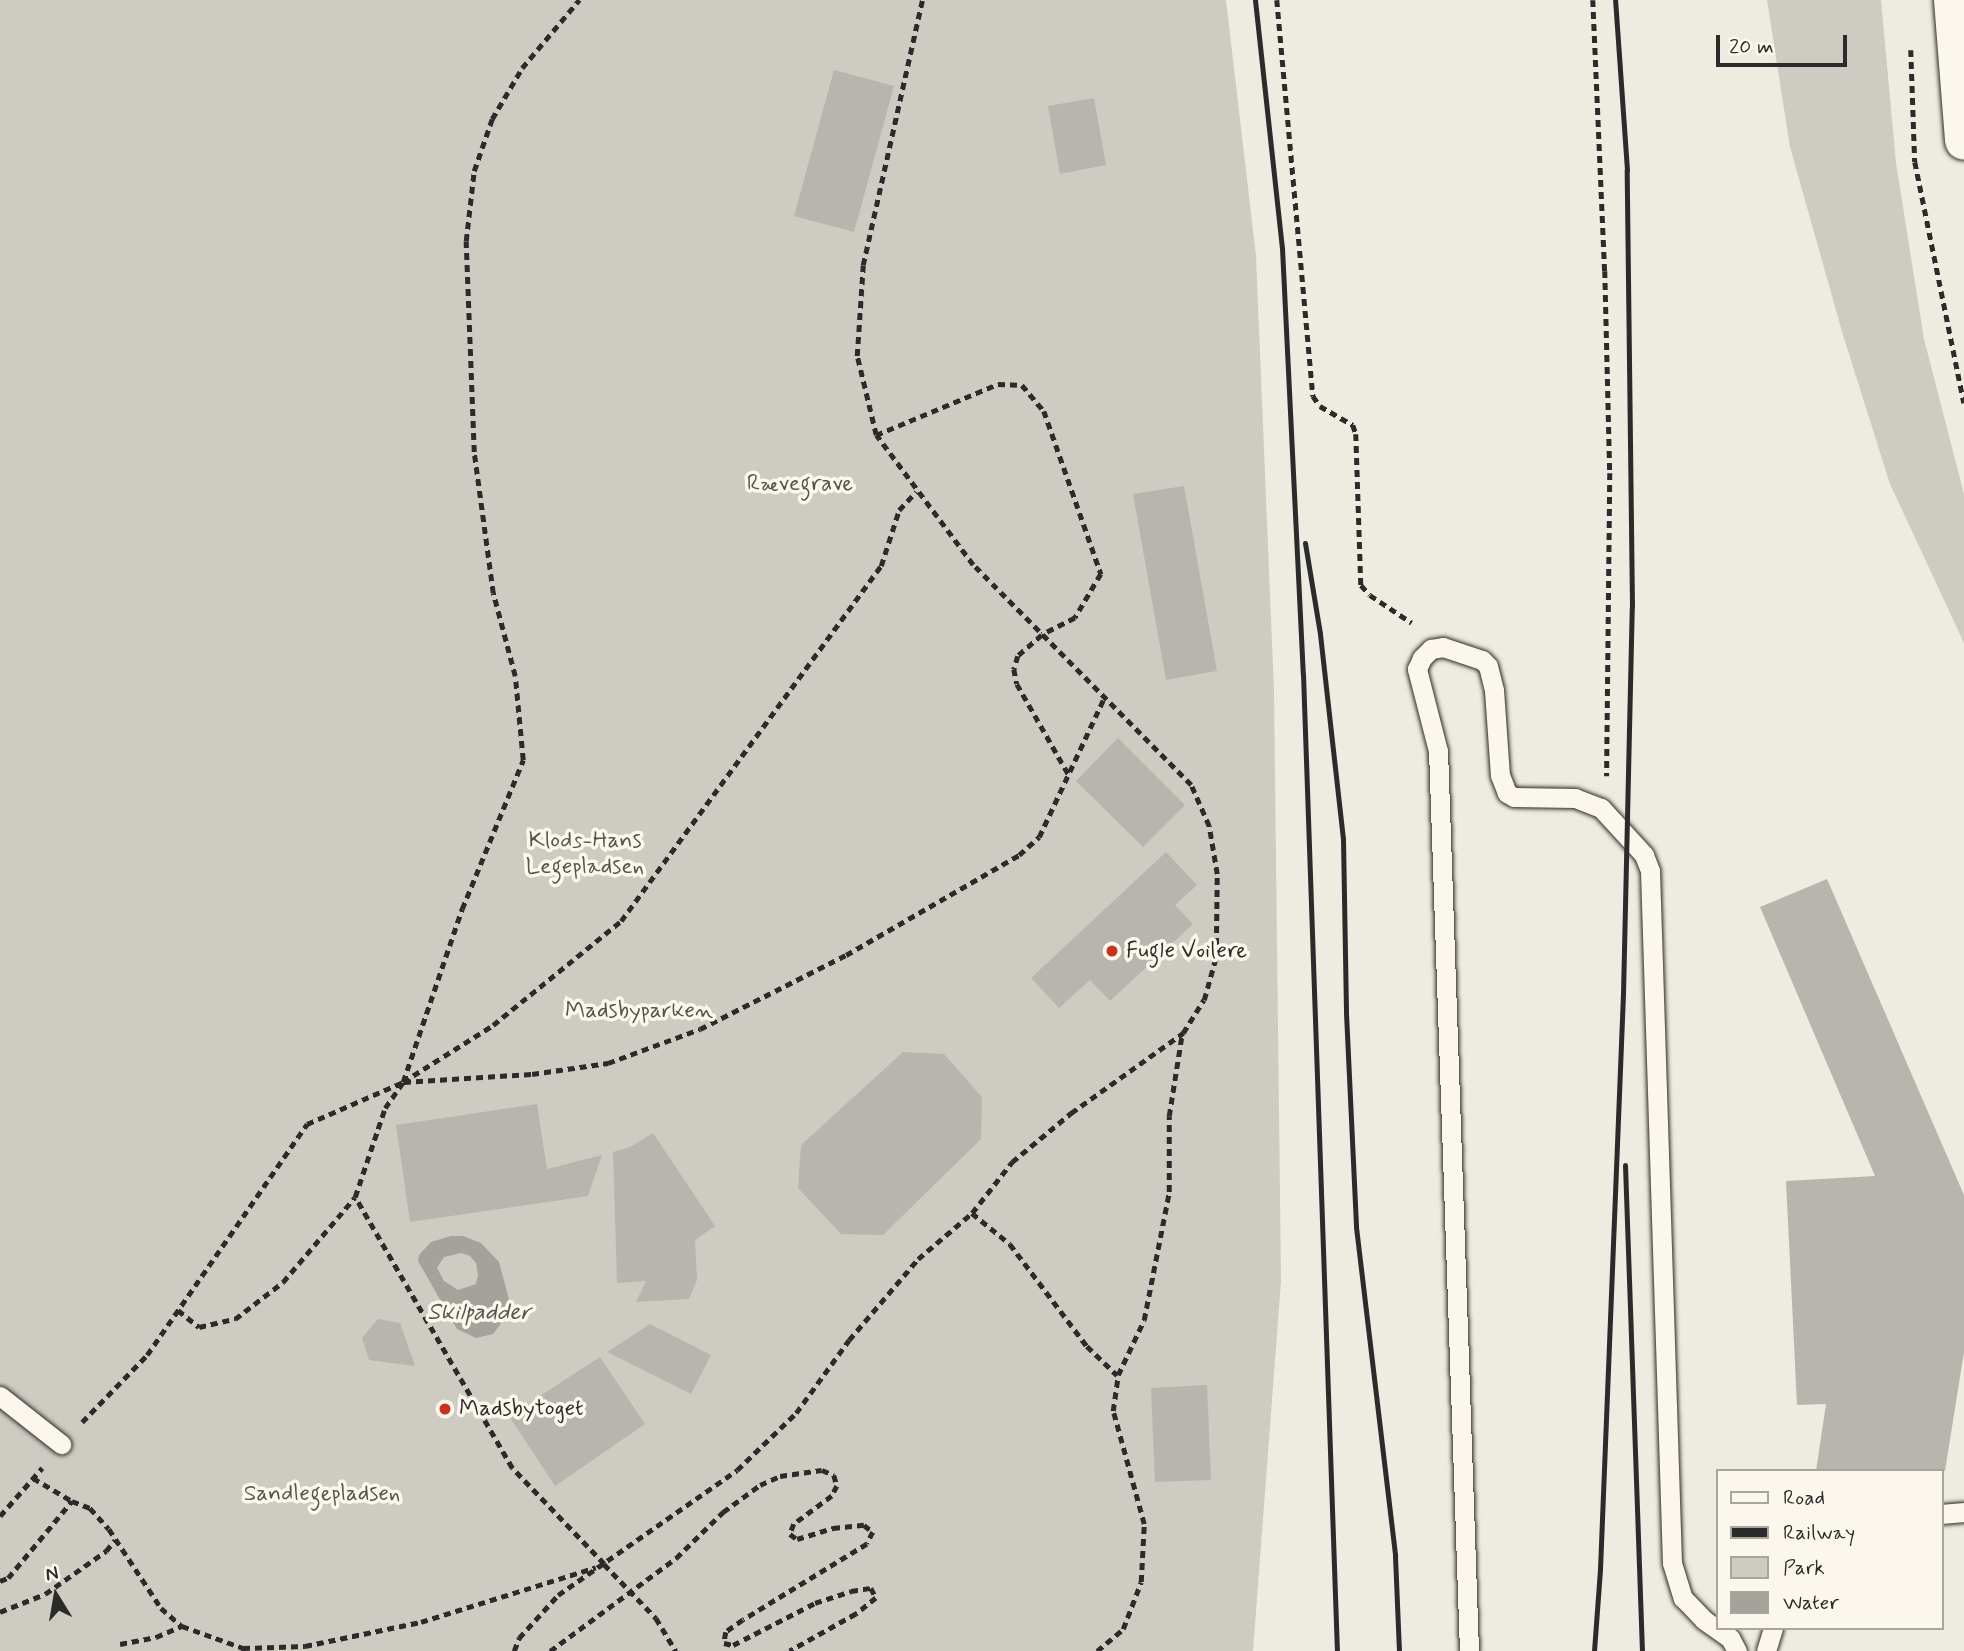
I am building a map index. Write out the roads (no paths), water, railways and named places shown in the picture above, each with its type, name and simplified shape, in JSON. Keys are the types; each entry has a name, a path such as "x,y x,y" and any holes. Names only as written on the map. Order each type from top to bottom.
{"street":[{"path":"1953,0 1964,141"}],"lane":[{"path":"1469,1651 1438,751 1417,669 1430,649 1443,647 1482,660 1488,666 1494,691 1500,775 1507,793 1514,797 1575,798 1601,808 1644,855 1650,871 1672,1563 1683,1598 1716,1628"},
{"path":"0,1396 61,1444"},
{"path":"1943,1514 1964,1512"},
{"path":"1718,1630 1730,1638 1737,1651"},
{"path":"1766,1651 1772,1630"}],"water":[{"name":"Skilpadder","path":"451,1236 463,1236 481,1243 499,1262 510,1303 505,1318 493,1334 476,1338 457,1329 418,1261 419,1255 431,1242","holes":["461,1253 470,1256 476,1263 476,1284 458,1290 444,1281 437,1268 444,1257"]}],"railway":[{"path":"1255,0 1282,248 1303,674 1337,1651"},
{"path":"1594,1651 1600,1569 1623,994 1632,607 1627,170 1615,0"},
{"path":"1305,543 1320,634 1343,839 1346,1013 1356,1227 1395,1556 1399,1651"},
{"path":"1625,1165 1642,1651"}],"place":[{"name":"Fugle Voilere","path":"1112,951"},
{"name":"Madsbytoget","path":"445,1409"}],"park label":[{"name":"Rævegrave","path":"800,484"},
{"name":"Klods-Hans Legepladsen","path":"585,854"},
{"name":"Madsbyparken","path":"639,1011"},
{"name":"Sandlegepladsen","path":"322,1494"}]}
